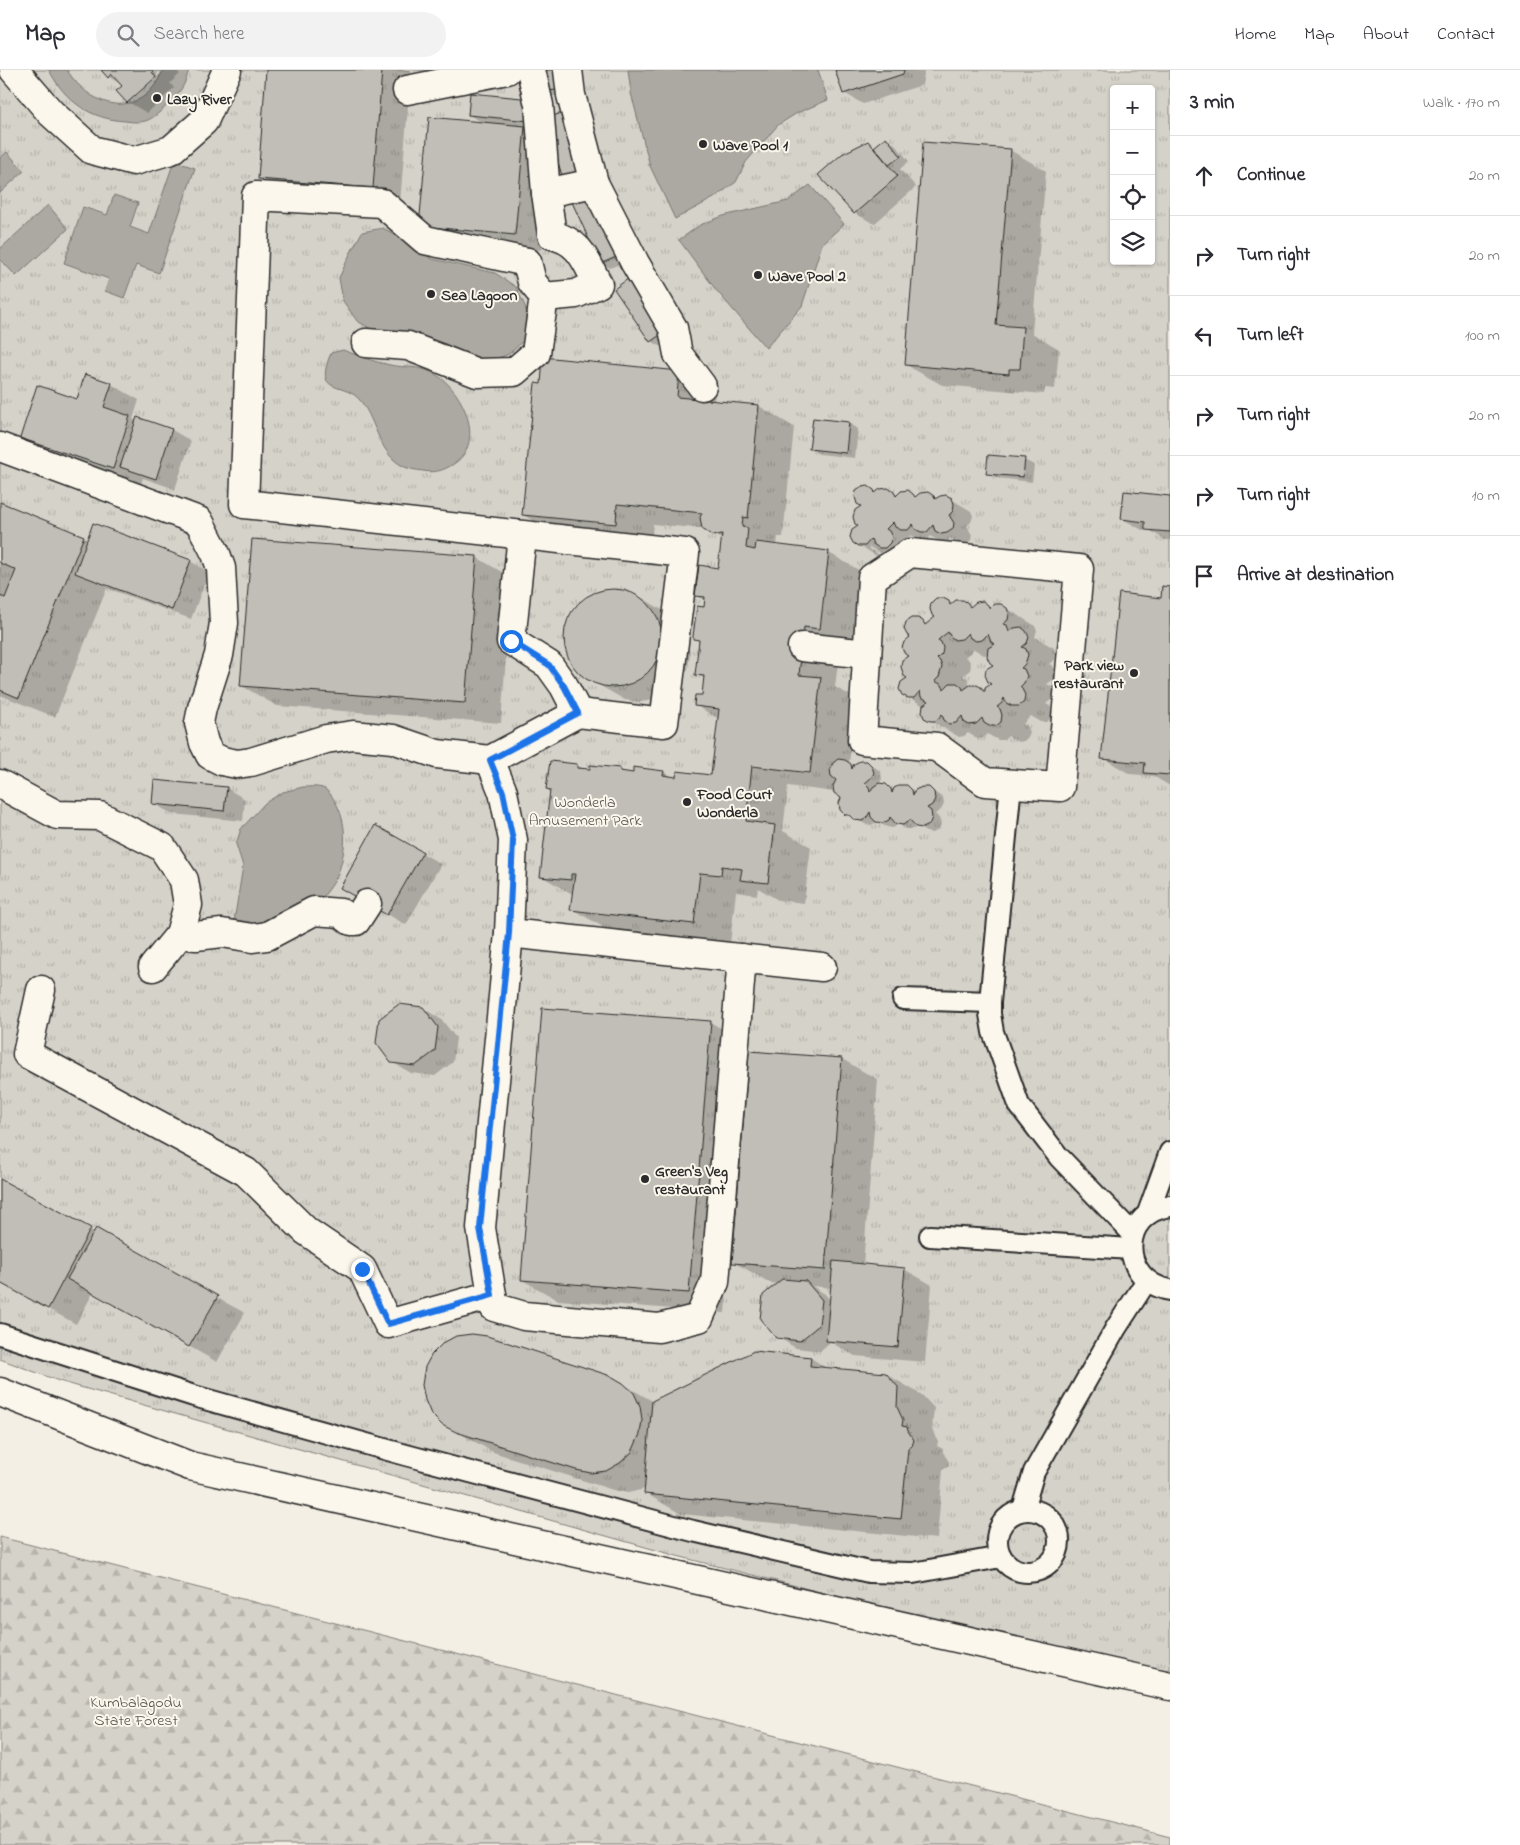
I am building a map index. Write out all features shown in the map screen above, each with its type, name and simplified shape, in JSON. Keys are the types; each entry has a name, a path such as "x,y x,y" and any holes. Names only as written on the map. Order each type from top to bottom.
{"street":[{"path":"14,70 51,113 92,150 134,161 170,150 204,121 227,70"},
{"path":"407,90 507,70"},
{"path":"528,262 552,235 546,193 539,105 532,70"},
{"path":"539,105 569,82 594,183 635,263 673,328 678,354 702,386"},
{"path":"546,193 594,183"},
{"path":"0,447 199,521 221,568 224,592 223,639 220,655 202,708 199,723 204,743 210,755 222,761 237,764 251,762 326,739 353,736 394,739 437,754 490,760 578,713 664,723 684,635 685,553 244,504 256,196 382,203 425,240 528,262"},
{"path":"544,297 576,294 598,284 580,250 565,238 552,235"},
{"path":"366,343 408,346 477,373 514,372 536,353 544,297 532,282 528,262"},
{"path":"522,535 511,641 549,665 564,686 578,713"},
{"path":"910,553 1079,569 1060,787 1011,784 985,782 937,747 862,740 872,578 910,553"},
{"path":"802,648 867,654"},
{"path":"490,760 503,792 513,840 509,933 480,1228 494,1307 524,1316 659,1328 699,1318 714,1282 742,958"},
{"path":"0,784 56,815 100,816 162,847 184,880 188,905 180,934 153,968"},
{"path":"180,934 196,936 222,933 253,938 267,936 314,910 341,913 351,921 356,921 367,904"},
{"path":"509,933 822,967"},
{"path":"41,990 27,1054 246,1172 306,1231 362,1269 388,1324 492,1295"},
{"path":"0,1392 190,1466 1170,1686"}],"lane":[{"path":"1011,784 990,1002 993,1032 1019,1105 1059,1156 1132,1242"},
{"path":"903,998 990,1002"},
{"path":"1148,1214 1170,1152"},
{"path":"1170,1206 1159,1208 1148,1214 1139,1223 1132,1242 1134,1264 1142,1277 1154,1286 1170,1290"},
{"path":"930,1236 1132,1242"},
{"path":"1023,1509 1034,1472 1116,1328 1147,1280"},
{"path":"0,1334 194,1396 387,1450 693,1531 869,1572 914,1573 1001,1557"},
{"path":"1023,1509 1035,1510 1047,1515 1055,1523 1060,1535 1059,1548 1054,1559 1045,1568 1034,1572 1021,1572 1010,1567 1001,1557 997,1546 998,1533 1003,1522 1012,1514 1023,1509"}],"green space":[{"name":"Wonderla Amusement Park","path":"0,70 1170,70 1170,1670 1086,1659 677,1556 59,1381 0,1359"},
{"name":"Kumbalagodu State Forest","path":"0,1537 1170,1837 1170,1845 0,1845"}],"shaded area":[{"name":"Lazy River","path":"49,70 67,70 77,84 90,94 103,101 116,104 130,103 143,97 154,86 163,70 189,70 182,88 167,106 152,118 137,122 112,120 90,112 63,91"},
{"name":"Wave Pool 1","path":"628,70 818,70 828,100 797,113 778,125 746,162 736,182 714,198 675,219 650,166 631,93"},
{"path":"7,152 24,171 0,193 0,158"},
{"path":"174,161 195,168 159,273 136,265 124,298 105,291 109,279 64,263 83,207 107,215 114,195 138,203 130,227 149,234"},
{"name":"Wave Pool 2","path":"810,185 844,224 822,244 802,306 766,348 716,290 679,240 700,225 723,216 788,201"},
{"path":"48,205 68,229 16,276 0,259 0,249"},
{"name":"Sea Lagoon","path":"383,228 405,240 432,259 495,273 516,287 525,306 529,323 524,340 509,354 493,360 476,358 446,344 429,339 373,330 357,321 343,301 339,278 362,232"},
{"path":"343,350 384,364 428,371 441,378 450,386 458,396 468,421 470,433 468,446 462,456 452,465 431,472 406,467 393,459 382,443 369,415 358,398 327,381 325,376 326,366 331,353"},
{"path":"303,787 320,787 325,789 331,795 341,813 344,849 337,876 319,901 295,920 233,928 243,866 236,844 241,829 265,803 283,792"}],"building":[{"path":"101,70 154,70 152,72 156,77 127,103 116,91 122,86 111,74 108,78"},
{"path":"266,70 382,70 373,188 258,179"},
{"path":"539,70 559,70 562,89 542,92"},
{"path":"835,70 904,70 903,74 843,94"},
{"path":"470,93 532,99 530,121 468,115"},
{"path":"563,113 581,173 563,179 545,118"},
{"path":"429,117 525,126 515,235 419,226"},
{"path":"886,137 901,156 889,165 874,147"},
{"path":"868,141 898,176 854,214 818,175 842,154"},
{"path":"923,142 1011,149 996,325 1023,327 1020,369 1009,369 1009,374 905,365"},
{"path":"589,195 616,257 600,264 572,202"},
{"path":"629,278 666,331 650,342 614,289"},
{"path":"543,357 679,371 677,397 759,405 748,518 743,517 742,527 748,528 746,548 755,550 756,542 829,551 820,629 804,627 799,675 821,677 810,773 752,766 746,821 775,825 768,883 740,880 742,869 722,866 721,875 700,873 694,924 570,910 575,874 571,874 571,880 540,877 550,790 546,789 550,761 577,764 577,768 590,769 590,765 620,768 620,771 633,773 633,767 664,771 663,775 676,777 677,771 711,775 719,709 694,706 695,695 702,695 704,676 695,675 699,640 693,639 693,636 697,606 704,607 705,597 695,596 699,565 718,568 722,534 713,536 702,529 700,517 702,513 617,504 616,524 522,515 535,383 541,384"},
{"path":"85,374 112,383 104,407 130,416 113,469 20,438 37,385 77,399"},
{"path":"137,417 172,429 156,479 120,467"},
{"path":"813,418 849,422 846,453 809,449"},
{"path":"988,455 1025,458 1023,477 986,474"},
{"path":"868,486 875,493 880,489 888,488 896,496 901,491 908,490 915,497 920,493 928,492 935,499 946,495 952,498 954,504 953,511 949,515 954,523 953,529 941,534 935,531 933,525 927,532 921,532 915,529 913,524 908,530 901,530 895,527 893,522 886,529 892,537 890,543 885,548 879,548 873,544 871,539 865,546 858,546 853,543 850,537 852,530 858,526 855,524 853,517 855,510 861,506 857,504 856,491"},
{"path":"1124,491 1170,496 1170,532 1145,530 1145,522 1121,519"},
{"path":"0,502 84,536 19,698 0,690 0,596 5,598 16,570 0,563"},
{"path":"93,523 191,560 172,610 75,573"},
{"path":"252,539 477,556 465,703 240,686"},
{"path":"1162,586 1170,587 1170,775 1144,773 1145,763 1101,759 1119,593 1161,598"},
{"path":"613,589 632,593 648,603 658,619 662,638 658,657 648,673 632,683 613,687 594,683 578,673 568,657 564,638 568,619 578,603 594,593"},
{"path":"936,598 943,598 949,601 950,605 956,600 963,600 970,607 976,602 983,601 990,609 995,604 1001,604 1007,608 1009,614 1008,620 1003,624 1007,625 1009,632 1014,628 1021,627 1026,631 1029,637 1027,643 1022,647 1026,649 1028,655 1025,664 1021,668 1024,669 1027,676 1020,687 1025,695 1024,702 1019,706 1012,706 1006,703 1004,698 997,707 1002,715 1001,722 996,726 989,726 984,723 982,718 976,724 969,725 964,722 962,716 956,723 949,724 944,720 942,714 936,721 930,721 924,718 922,712 923,705 929,701 921,697 920,691 914,698 902,695 899,689 901,682 907,678 904,676 901,667 902,660 908,656 902,648 904,642 910,637 904,629 906,622 911,618 918,618 925,625 935,617 930,609 931,603","holes":["948,632 955,640 962,639 968,633 970,638 976,641 982,640 988,634 991,642 995,644 988,648 987,657 993,665 986,669 985,675 991,684 985,688 985,691 977,685 970,685 963,690 957,683 950,683 944,689 942,685 935,681 939,677 942,667 937,659 942,654 943,648 938,640"]},
{"path":"838,759 845,760 851,764 852,769 854,764 860,761 867,761 872,766 874,773 865,783 869,787 870,792 879,783 886,784 892,793 894,788 900,785 907,785 912,790 913,795 915,790 929,787 934,792 935,799 932,805 927,808 931,811 932,818 929,825 923,828 916,827 910,820 903,825 896,824 890,817 889,820 883,823 876,822 871,817 870,812 862,821 854,820 849,815 845,815 840,810 839,803 841,798 834,793 833,786 836,780 831,776 830,769"},
{"path":"154,780 227,787 224,811 152,804"},
{"path":"375,825 423,852 387,915 340,888"},
{"path":"399,1004 423,1007 438,1027 435,1051 415,1066 391,1063 376,1043 379,1019"},
{"path":"542,1008 711,1021 689,1293 521,1280"},
{"path":"749,1051 842,1058 825,1270 732,1263"},
{"path":"0,1179 91,1228 48,1309 0,1283"},
{"path":"96,1228 218,1296 189,1347 67,1279"},
{"path":"833,1261 905,1268 898,1347 826,1341"},
{"path":"782,1279 806,1281 822,1300 819,1325 800,1341 776,1338 760,1319 763,1295"},
{"path":"472,1334 487,1336 611,1376 623,1383 634,1393 640,1406 642,1420 640,1434 632,1452 620,1463 606,1471 591,1473 456,1432 442,1425 431,1414 425,1400 422,1385 425,1367 432,1354 443,1343 456,1336"},
{"path":"754,1351 811,1357 810,1366 886,1373 898,1387 897,1407 903,1420 902,1426 907,1427 914,1440 912,1446 908,1449 901,1519 644,1494 652,1401"}],"place":[{"name":"Lazy River","path":"157,98"},
{"name":"Wave Pool 1","path":"703,144"},
{"name":"Wave Pool 2","path":"758,275"},
{"name":"Sea Lagoon","path":"431,294"},
{"name":"Park view restaurant","path":"1134,673"},
{"name":"Food Court Wonderla","path":"687,802"},
{"name":"Green's Veg restaurant","path":"645,1179"}],"route":[{"path":"362,1269 388,1324 492,1295 480,1228 509,933 513,840 503,792 490,760 578,713 558,675 549,665 511,641"}]}
